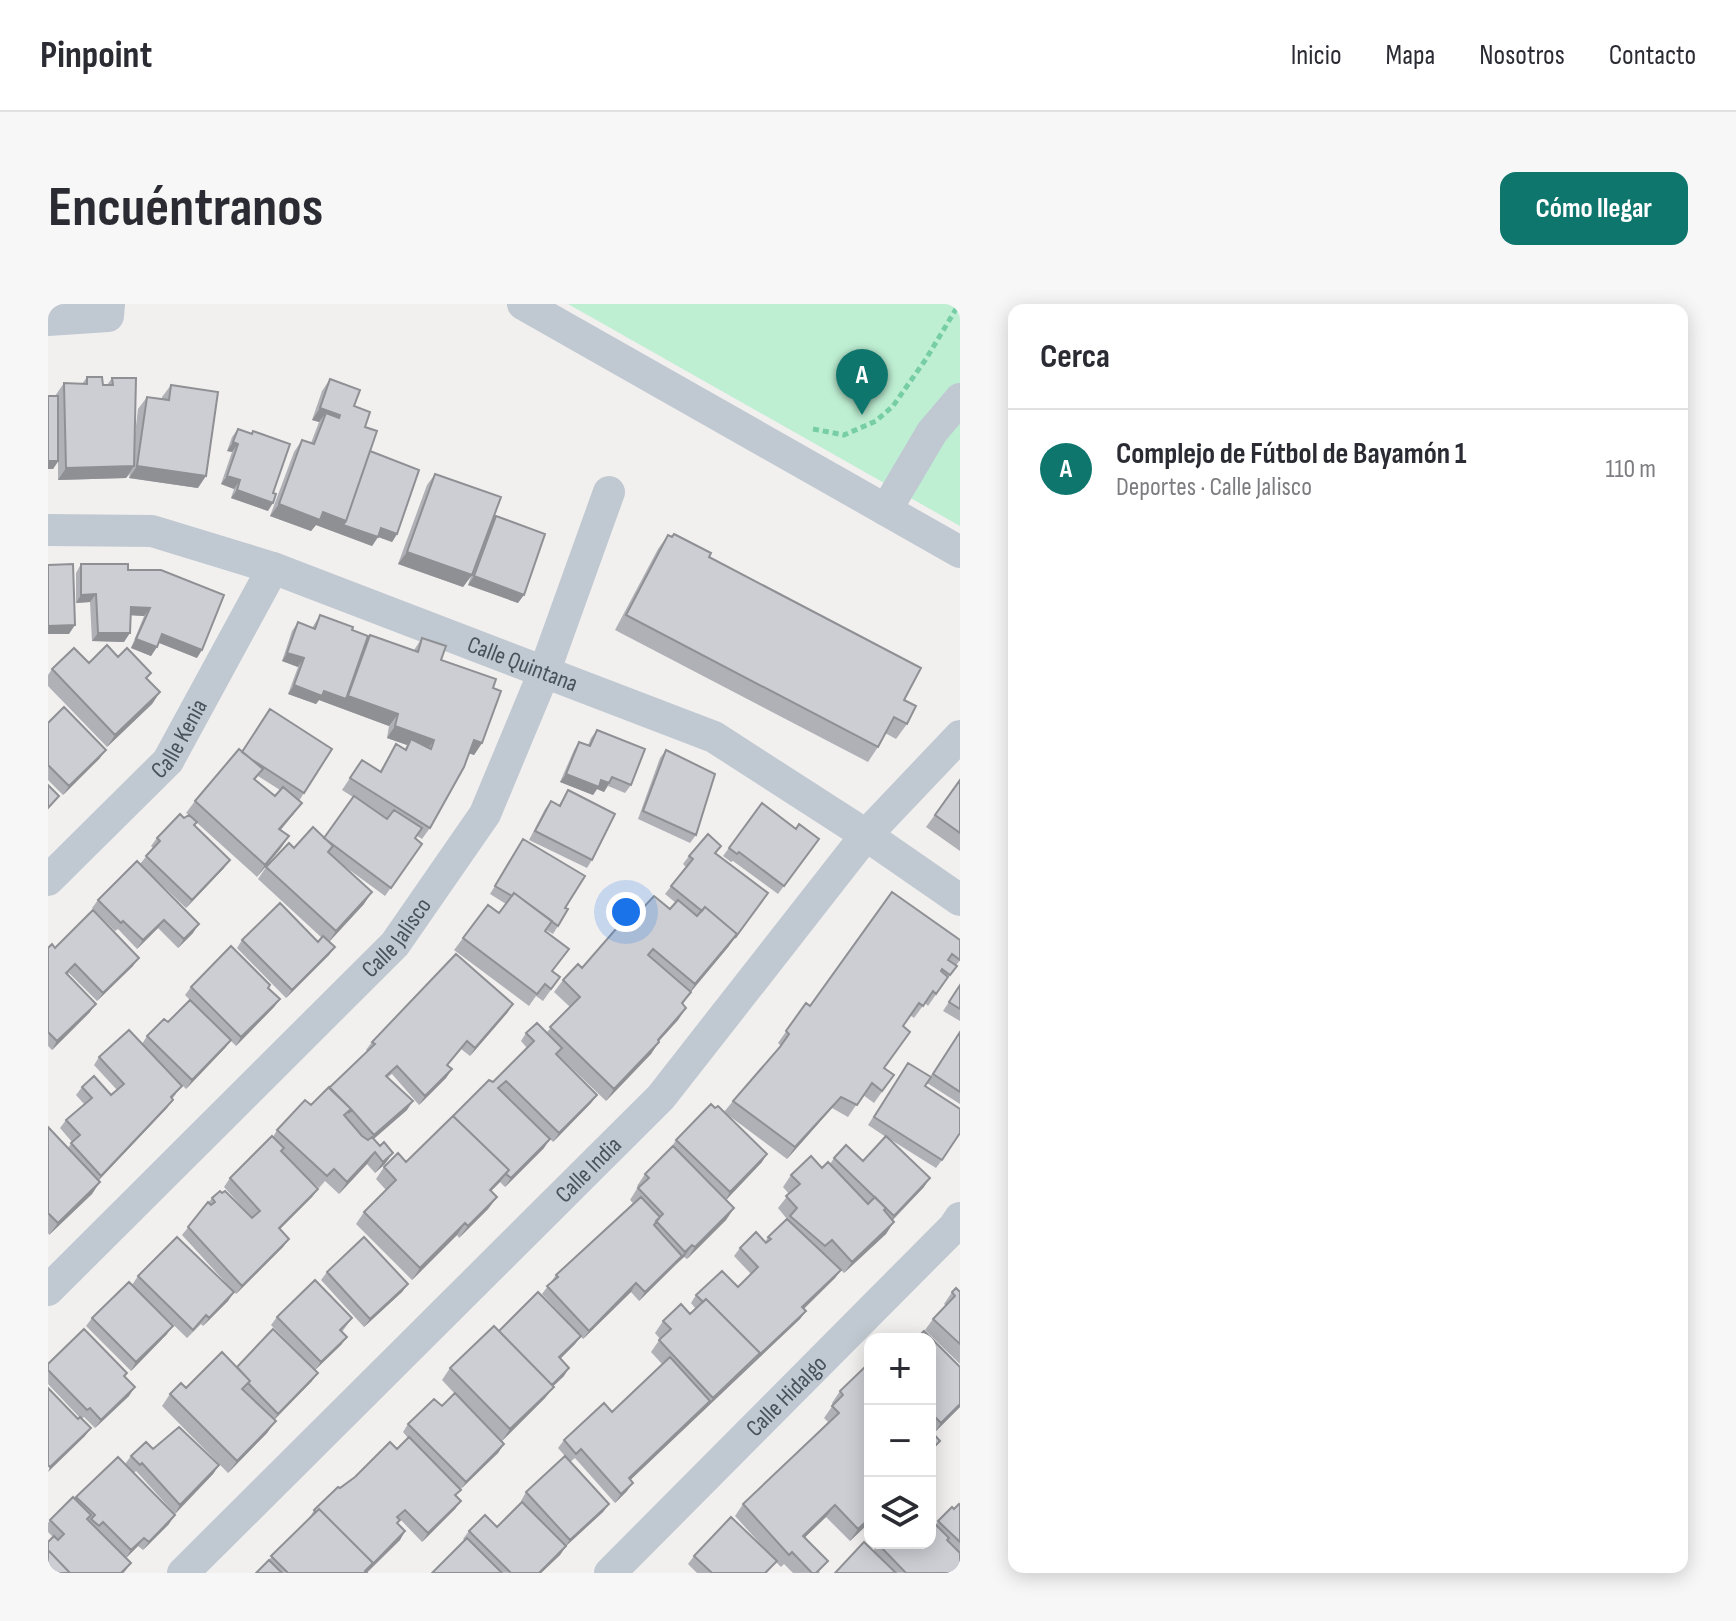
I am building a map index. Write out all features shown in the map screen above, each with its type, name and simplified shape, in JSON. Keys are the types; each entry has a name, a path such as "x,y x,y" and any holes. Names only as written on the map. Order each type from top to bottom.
{"street":[{"path":"48,320 108,316 109,304"},
{"path":"523,304 960,552"},
{"path":"886,510 932,432 955,414"},
{"name":"Calle Jalisco","path":"48,1290 395,944 485,814 545,670 609,492"},
{"name":"Calle Quintana","path":"48,530 152,531 273,568 714,737 960,900"},
{"name":"Calle Kenia","path":"48,880 168,761 273,568"},
{"name":"Calle India","path":"183,1573 661,1097 866,835 960,736"},
{"name":"Calle Hidalgo","path":"610,1573 960,1218"}],"path":[{"path":"809,429 844,435 876,421 893,406 959,304"}],"green space":[{"path":"568,304 960,304 960,526"}],"building":[{"path":"87,377 102,377 103,385 113,385 112,378 136,378 134,466 66,468 64,383 87,384"},
{"path":"330,379 360,390 354,406 370,412 365,427 377,431 346,521 323,512 320,520 279,504 302,440 314,444 326,413 339,418 340,415 320,408"},
{"path":"171,385 218,392 206,476 137,466 147,397 169,400"},
{"path":"48,396 58,396 58,461 48,461"},
{"path":"238,429 290,444 273,493 276,494 273,503 237,490 240,480 227,476 238,444 233,442"},
{"path":"370,451 419,470 397,534 381,528 378,537 343,525"},
{"path":"435,474 501,497 472,575 407,552"},
{"path":"496,516 545,534 524,595 474,576"},
{"path":"674,534 711,553 709,557 921,668 904,700 916,706 907,724 894,717 878,747 626,615 668,535 672,537"},
{"path":"73,564 75,625 48,626 48,565"},
{"path":"81,564 128,564 128,570 161,570 224,595 202,650 162,634 157,647 136,639 150,608 131,607 130,633 98,633 96,594 81,595"},
{"path":"320,615 368,636 346,699 324,691 322,696 294,685 304,658 287,653 298,622 315,629"},
{"path":"370,635 418,652 422,638 446,646 441,660 496,679 493,688 501,691 482,743 474,740 464,767 430,828 350,778 362,760 381,772 396,744 406,750 411,739 431,749 434,740 395,726 398,714 348,696"},
{"path":"107,645 118,657 127,648 151,673 146,678 160,692 115,735 52,669 74,648 89,663"},
{"path":"64,707 106,750 69,786 48,765 48,723"},
{"path":"270,709 332,749 304,793 242,752"},
{"path":"597,730 645,749 631,785 612,777 609,783 601,780 599,787 566,774 579,742 590,746"},
{"path":"239,749 263,769 254,779 275,796 283,787 302,803 279,829 289,836 265,865 195,801"},
{"path":"666,750 715,774 696,835 643,811"},
{"path":"960,780 960,833 935,815"},
{"path":"48,785 59,796 48,808"},
{"path":"568,790 615,814 592,860 535,831 551,801 560,806"},
{"path":"354,796 387,819 394,810 422,828 415,838 422,844 391,888 324,838"},
{"path":"762,803 796,829 799,824 819,839 784,886 729,848"},
{"path":"180,814 184,818 189,815 197,822 194,825 230,860 192,900 146,856 160,841 157,838"},
{"path":"313,827 333,846 328,852 372,892 336,931 266,867 289,843 294,848"},
{"path":"708,834 721,846 715,853 768,893 735,938 737,934 705,907 702,911 671,886 693,859 689,856"},
{"path":"523,839 585,876 558,926 514,893 512,896 495,886"},
{"path":"137,861 199,924 184,939 164,920 143,940 98,900"},
{"path":"892,892 960,940 960,960 952,954 948,960 957,966 950,975 942,969 948,977 923,1006 919,1003 903,1026 910,1032 884,1068 894,1075 882,1091 872,1083 857,1105 841,1097 795,1147 733,1101 780,1047 789,1034 786,1031 806,1003 810,1006"},
{"path":"514,893 552,921 545,931 569,949 552,971 560,977 551,989 545,984 537,994 463,938 488,905 499,913"},
{"path":"654,896 670,909 678,900 697,916 705,907 737,934 695,984 653,949 648,955 691,992 682,1003 686,1008 659,1042 614,1089 550,1027 580,997 563,980 578,964 582,968 622,922 626,927 632,920 625,914 634,903 642,909"},
{"path":"280,903 318,942 323,936 335,947 292,990 242,940"},
{"path":"93,910 139,958 103,993 75,964 66,973 96,1004 57,1041 48,1032 48,948 52,944 55,948"},
{"path":"231,946 280,999 241,1037 191,987"},
{"path":"456,954 513,1004 475,1048 467,1041 447,1065 452,1069 425,1096 397,1066 386,1076 413,1101 374,1135 352,1110 348,1113 351,1109 329,1088 375,1044 372,1042"},
{"path":"960,985 960,1009 949,1002"},
{"path":"190,1000 231,1040 192,1080 147,1036 164,1019 168,1022"},
{"path":"537,1023 562,1048 556,1054 597,1095 559,1133 506,1081 498,1088 550,1139 511,1178 506,1174 509,1170 453,1116 534,1041 526,1033"},
{"path":"129,1030 182,1086 171,1097 173,1100 101,1176 71,1143 80,1135 66,1120 92,1098 82,1087 94,1076 111,1095 124,1084 99,1057"},
{"path":"960,1032 960,1092 933,1074"},
{"path":"908,1063 931,1077 925,1086 960,1109 960,1133 942,1160 874,1117"},
{"path":"329,1087 351,1109 344,1115 362,1136 368,1140 372,1137 380,1146 384,1142 393,1153 383,1162 375,1152 347,1182 334,1169 327,1176 277,1130 305,1100 311,1105"},
{"path":"711,1104 715,1108 718,1106 767,1154 730,1192 676,1140"},
{"path":"453,1116 509,1170 490,1190 497,1197 468,1226 465,1223 420,1268 364,1212 396,1180 384,1167 398,1153 406,1162"},
{"path":"48,1127 100,1182 58,1223 48,1213"},
{"path":"272,1136 284,1148 281,1151 318,1189 279,1228 289,1239 242,1286 188,1227 208,1202 211,1205 215,1202 212,1198 220,1191 225,1191 252,1218 260,1211 230,1178"},
{"path":"886,1136 930,1178 894,1216 834,1158 846,1145 863,1161"},
{"path":"673,1146 734,1208 695,1247 692,1245 685,1252 656,1221 663,1214 638,1188 649,1178 645,1174"},
{"path":"811,1156 822,1168 828,1162 868,1204 875,1197 894,1222 852,1262 832,1240 825,1246 790,1216 797,1208 786,1196 800,1184 791,1175"},
{"path":"641,1197 660,1217 654,1225 682,1256 645,1292 636,1283 589,1331 547,1286"},
{"path":"787,1219 841,1270 802,1307 806,1311 758,1356 760,1353 706,1299 703,1302 696,1295 722,1271 738,1287 758,1267 740,1248 756,1232 766,1243 771,1239 768,1237"},
{"path":"177,1237 234,1292 193,1330 138,1276"},
{"path":"364,1237 408,1284 370,1319 327,1272"},
{"path":"315,1280 352,1318 340,1330 347,1337 321,1362 277,1317"},
{"path":"129,1282 173,1326 136,1362 92,1318"},
{"path":"956,1288 960,1292 960,1344 933,1319 955,1296 952,1292"},
{"path":"538,1292 581,1336 559,1357 569,1368 552,1385 499,1331"},
{"path":"706,1299 760,1353 713,1398 659,1340 671,1329 663,1321 681,1304 690,1314"},
{"path":"494,1326 554,1387 510,1429 450,1368"},
{"path":"84,1329 127,1373 124,1376 135,1387 101,1420 48,1370 48,1364"},
{"path":"273,1329 318,1373 278,1414 237,1367"},
{"path":"936,1343 960,1367 960,1404 941,1423 936,1418"},
{"path":"222,1352 250,1381 242,1389 276,1421 237,1461 170,1394 181,1383 186,1388"},
{"path":"670,1357 710,1401 629,1478 633,1483 621,1494 581,1449 576,1454 564,1440 604,1403 612,1412"},
{"path":"864,1368 864,1524 858,1529 835,1505 803,1536 828,1561 812,1573 792,1552 789,1555 743,1504 839,1413 832,1406 843,1395 840,1391"},
{"path":"48,1388 91,1428 50,1467 48,1465"},
{"path":"455,1393 504,1444 466,1482 408,1424 434,1399 442,1406"},
{"path":"179,1427 219,1465 180,1505 142,1463 140,1465 131,1456 146,1442 153,1449"},
{"path":"409,1437 461,1490 455,1495 461,1501 428,1533 405,1510 397,1517 400,1520 397,1523 405,1531 371,1566 373,1563 319,1509 314,1510 338,1487 355,1477 390,1442 397,1449"},
{"path":"565,1456 609,1504 570,1540 526,1492"},
{"path":"118,1457 175,1515 149,1542 144,1538 131,1550 103,1522 99,1526 91,1519 95,1515 76,1497"},
{"path":"73,1497 91,1515 87,1519 131,1563 121,1573 70,1573 48,1550 48,1542 54,1536 58,1540 64,1534 50,1520"},
{"path":"522,1502 566,1546 539,1573 511,1573 469,1531 485,1515 497,1527"},
{"path":"960,1505 960,1542 938,1521"},
{"path":"319,1509 373,1563 365,1571 367,1573 288,1573 271,1556"},
{"path":"731,1517 777,1561 765,1573 712,1573 694,1556"},
{"path":"936,1525 960,1553 960,1573 906,1573 883,1549 936,1549"},
{"path":"467,1538 502,1573 432,1573"},
{"path":"864,1542 864,1549 871,1549 896,1573 835,1573"},
{"path":"48,1550 70,1573 48,1573"},
{"path":"269,1560 282,1573 256,1573"}],"place":[{"name":"Complejo de Fútbol de Bayamón 1","path":"862,415"}]}
